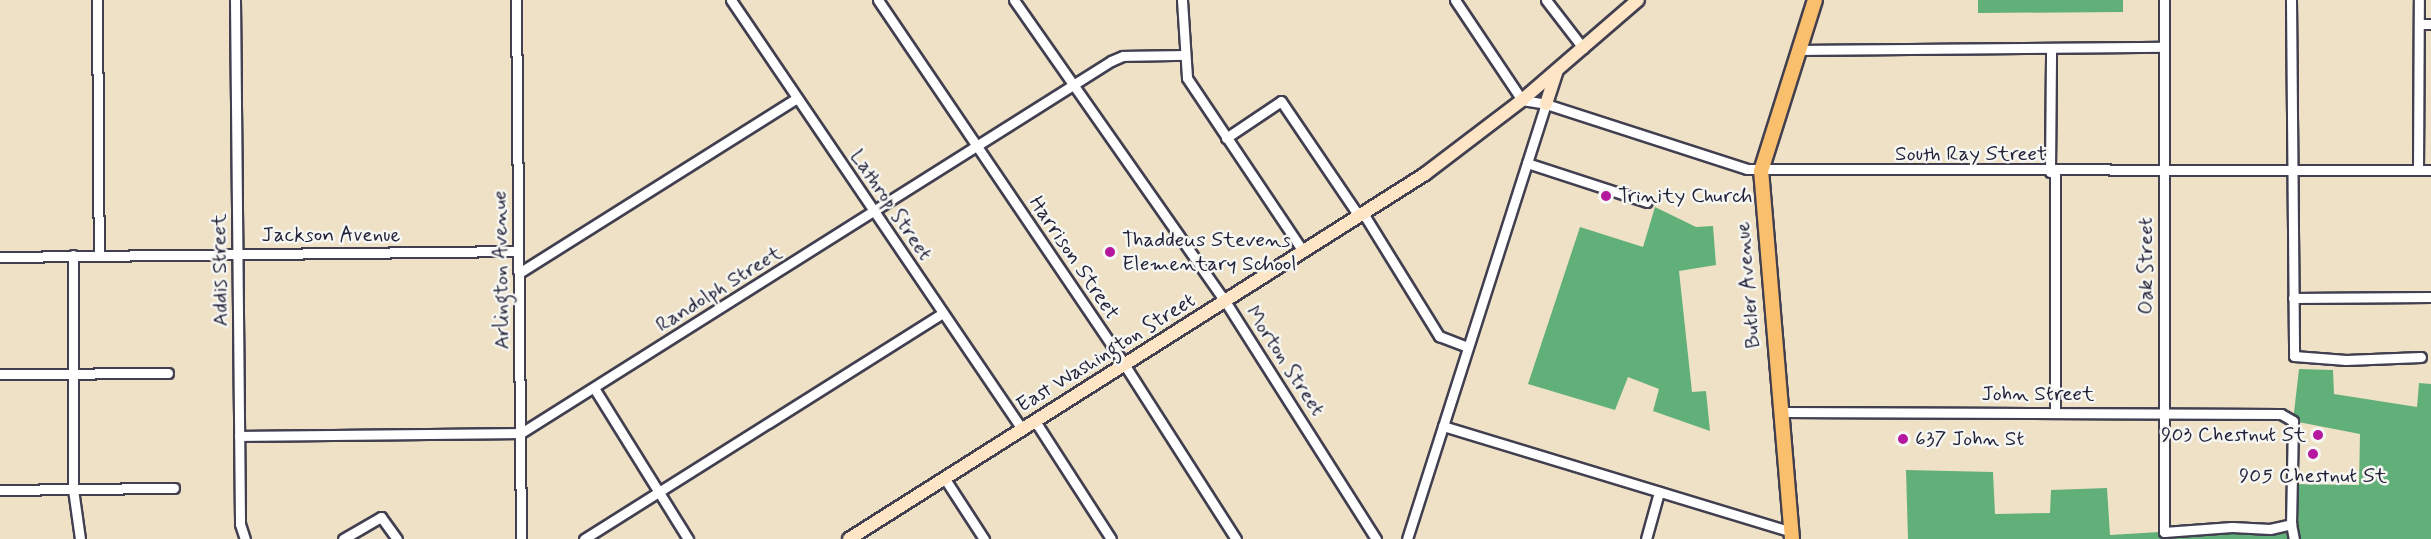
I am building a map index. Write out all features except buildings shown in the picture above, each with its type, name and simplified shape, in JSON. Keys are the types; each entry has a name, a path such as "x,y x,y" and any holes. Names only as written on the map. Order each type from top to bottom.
{"main road":[{"name":"East Washington Street","path":"849,539 1450,157 1522,100 1638,0"},
{"name":"Butler Avenue","path":"1791,536 1761,171 1815,0"},
{"path":"1546,104 1557,70"}],"street":[{"path":"97,0 99,256"},
{"name":"Addis Street","path":"235,0 240,524 245,539"},
{"name":"Arlington Avenue","path":"516,0 521,539"},
{"name":"Lathrop Street","path":"731,0 1022,429"},
{"name":"Harrison Street","path":"878,0 1124,364 1236,539"},
{"name":"Morton Street","path":"1014,0 1076,84 1225,301 1376,539"},
{"path":"1182,0 1183,55 1186,78 1304,251"},
{"path":"1455,0 1522,100"},
{"path":"1546,0 1583,48"},
{"name":"Oak Street","path":"2164,0 2164,532 2232,527 2270,529 2291,524"},
{"path":"2290,0 2295,356 2346,360 2421,357"},
{"path":"2418,170 2419,0"},
{"path":"2419,24 2431,24"},
{"path":"1799,50 2050,50 2164,47"},
{"path":"2050,50 2055,412"},
{"name":"Randolph Street","path":"520,433 1117,58 1183,55"},
{"path":"519,273 796,98"},
{"name":"South Ray Street","path":"1522,100 1546,104 1761,171 2431,170"},
{"path":"1226,138 1281,101 1361,215 1439,336 1468,347"},
{"path":"1407,539 1546,104"},
{"path":"1527,163 1647,202"},
{"name":"Jackson Avenue","path":"0,257 518,251"},
{"path":"73,255 73,489 80,539"},
{"path":"2293,298 2431,297"},
{"path":"585,539 943,313"},
{"path":"0,374 168,373"},
{"path":"594,388 688,539"},
{"name":"John Street","path":"1780,412 2262,412 2281,414 2293,421 2291,524"},
{"path":"1035,421 1111,539"},
{"path":"1443,426 1659,492 1791,536"},
{"path":"239,436 520,433"},
{"path":"945,478 984,539"},
{"path":"0,490 174,488"},
{"path":"1646,539 1659,492"},
{"path":"343,539 381,517 397,539"},
{"path":"2291,524 2294,539"}],"green space":[{"path":"1978,0 2123,0 2123,12 1978,13"},
{"path":"1655,207 1696,227 1713,226 1716,265 1679,271 1692,392 1706,391 1710,431 1653,411 1659,389 1628,377 1615,410 1528,384 1580,227 1643,247"},
{"path":"2299,369 2333,370 2334,394 2417,407 2419,383 2431,384 2431,539 1908,539 1906,470 1993,472 1995,514 2050,513 2051,490 2107,488 2110,535 2291,524 2293,484 2359,485 2360,434 2293,421"}],"place":[{"name":"Trinity Church","path":"1606,196"},
{"name":"Thaddeus Stevens Elementary School","path":"1110,252"},
{"name":"903 Chestnut St","path":"2318,435"},
{"name":"637 John St","path":"1903,439"},
{"name":"905 Chestnut St","path":"2313,454"}]}
